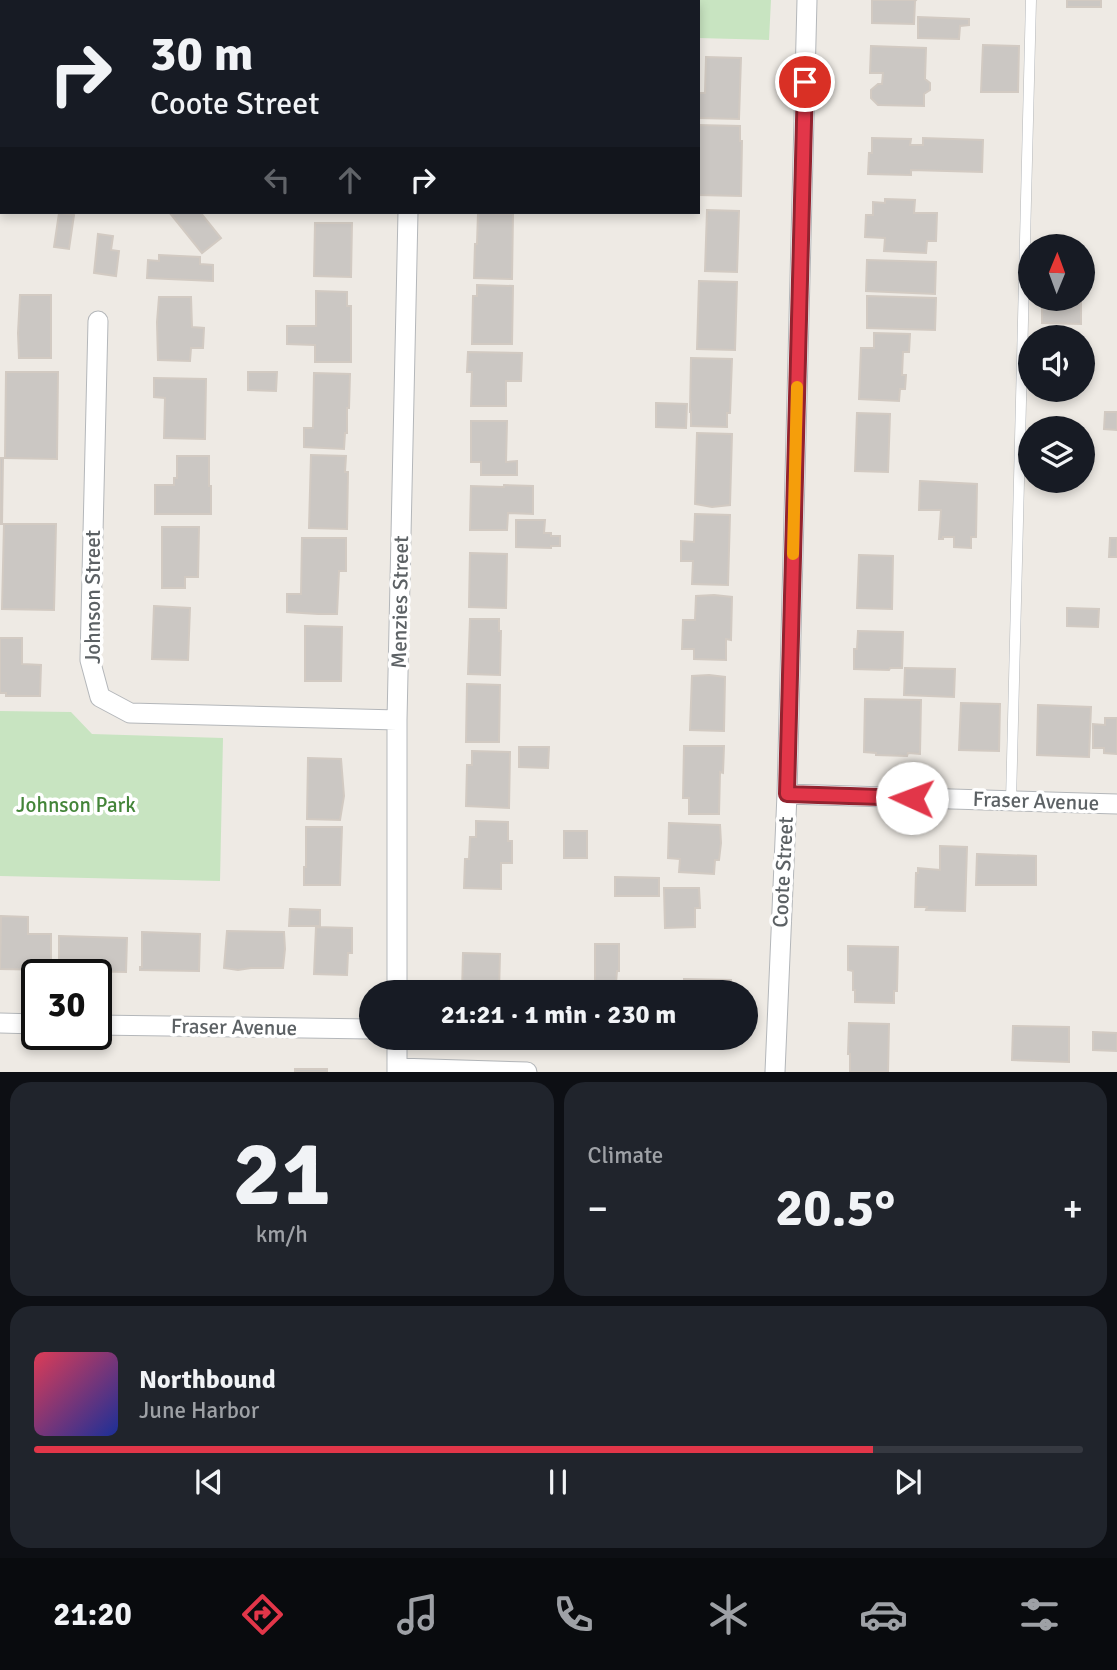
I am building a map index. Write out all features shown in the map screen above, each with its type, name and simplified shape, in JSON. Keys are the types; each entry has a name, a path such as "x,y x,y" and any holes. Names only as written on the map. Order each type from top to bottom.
{"street":[{"name":"Coote Street","path":"775,1072 787,794 807,0"},
{"name":"Menzies Street","path":"397,980 397,720 408,214"},
{"name":"Johnson Street","path":"98,321 90,660 100,697 130,713 397,720"},
{"name":"Fraser Avenue","path":"787,794 1117,804"},
{"path":"0,1023 21,1024"},
{"name":"Fraser Avenue","path":"112,1025 359,1029"},
{"path":"397,1050 397,1070 527,1072"}],"lane":[{"path":"1011,801 1031,0"}],"green space":[{"path":"700,0 771,0 769,40 700,38"},
{"name":"Johnson Park","path":"0,711 71,712 92,734 223,738 220,881 0,876"}],"building":[{"path":"872,0 916,0 914,24 872,23"},
{"path":"1067,0 1101,0 1101,7 1067,7"},
{"path":"918,17 969,19 969,25 960,26 959,39 918,38"},
{"path":"983,45 1019,46 1018,92 981,92"},
{"path":"871,46 926,48 925,79 930,83 930,90 924,94 924,106 878,105 871,98 871,90 882,84 883,73 870,73"},
{"path":"706,57 741,58 739,119 700,118 700,93 705,93"},
{"path":"700,125 740,126 741,196 700,195"},
{"path":"872,138 911,139 910,145 923,145 923,138 983,140 982,172 911,170 911,175 868,174"},
{"path":"885,199 915,200 914,213 937,213 936,241 927,241 926,253 884,251 885,238 865,237 866,215 873,215 873,202 885,203"},
{"path":"707,210 739,211 737,272 705,271"},
{"path":"59,214 74,215 69,249 54,247"},
{"path":"171,214 202,214 221,238 202,253"},
{"path":"478,214 513,214 512,279 474,278"},
{"path":"315,223 352,223 351,277 314,276"},
{"path":"98,234 113,236 111,250 119,251 116,276 94,273"},
{"path":"159,255 200,257 200,264 213,265 213,281 147,278 148,260 159,261"},
{"path":"867,260 936,262 935,294 866,291"},
{"path":"699,281 737,282 735,350 697,349"},
{"path":"477,285 513,286 512,344 472,344 473,296 477,296"},
{"path":"316,291 347,292 347,306 351,306 351,362 315,362 315,345 287,344 287,326 316,326"},
{"path":"20,295 51,295 51,358 19,358"},
{"path":"867,296 936,298 935,330 867,328"},
{"path":"159,297 191,297 192,327 204,328 203,348 191,348 190,361 158,360"},
{"path":"1042,312 1081,312 1081,324 1042,323"},
{"path":"874,333 910,334 909,352 903,352 902,375 906,375 905,389 900,389 899,401 859,399 861,348 874,348"},
{"path":"468,352 522,353 521,381 506,381 506,406 471,406 472,372 467,372"},
{"path":"691,358 732,359 727,427 691,426"},
{"path":"6,372 58,372 57,459 5,458"},
{"path":"248,372 277,372 276,391 248,390"},
{"path":"314,373 350,374 344,449 304,447 304,428 313,428"},
{"path":"154,378 206,379 205,439 164,438 165,398 154,397"},
{"path":"656,403 687,404 686,428 656,427"},
{"path":"1105,412 1117,412 1117,430 1104,429"},
{"path":"857,413 890,414 888,472 855,471"},
{"path":"471,421 507,421 506,462 517,461 517,475 481,475 481,462 471,462"},
{"path":"697,433 732,434 730,505 712,507 695,504"},
{"path":"311,455 346,456 347,529 309,528"},
{"path":"177,456 209,456 211,514 155,514 155,485 174,485 174,478 177,478"},
{"path":"0,458 3,458 2,524 0,524"},
{"path":"920,481 977,484 976,537 971,537 971,548 954,547 954,537 939,539 941,510 919,510"},
{"path":"471,486 533,486 533,514 508,513 507,530 470,530"},
{"path":"695,514 730,515 728,585 692,584 693,561 681,561 681,541 694,542"},
{"path":"516,520 545,520 544,533 560,536 560,546 516,547"},
{"path":"4,524 56,524 54,610 2,609"},
{"path":"162,527 199,527 198,577 185,577 185,588 162,588"},
{"path":"302,538 346,538 346,571 339,571 337,614 287,612 287,594 301,594"},
{"path":"1110,538 1117,538 1117,557 1109,557"},
{"path":"470,553 507,554 506,608 469,607"},
{"path":"859,555 893,556 892,609 857,608"},
{"path":"696,596 732,597 731,640 726,639 726,660 694,659 694,649 682,649 683,620 695,620"},
{"path":"154,606 190,608 188,660 152,659"},
{"path":"1067,608 1099,609 1098,627 1067,626"},
{"path":"470,619 499,619 500,675 468,674"},
{"path":"305,626 342,627 341,681 305,681"},
{"path":"858,631 903,632 902,668 854,669"},
{"path":"0,638 22,638 22,664 41,665 40,696 6,696 6,693 0,693"},
{"path":"905,668 955,669 954,697 904,695"},
{"path":"692,676 725,677 724,731 690,730"},
{"path":"467,684 500,685 499,742 466,742"},
{"path":"865,699 921,700 920,754 876,755 864,752"},
{"path":"961,703 1000,704 999,751 959,750"},
{"path":"1038,705 1091,707 1089,757 1037,755"},
{"path":"1105,718 1117,718 1117,754 1104,753 1104,748 1093,748 1093,724 1105,725"},
{"path":"684,746 724,746 719,814 689,814 689,798 683,798"},
{"path":"519,747 549,747 548,768 519,767"},
{"path":"472,751 510,752 509,808 466,806 467,765 472,765"},
{"path":"308,758 341,759 344,796 340,820 307,819"},
{"path":"476,821 508,822 508,841 512,841 512,863 501,863 501,889 464,888 465,859 469,859 470,837 476,837"},
{"path":"669,823 720,825 719,860 715,860 714,874 679,872 680,859 668,858"},
{"path":"306,827 342,827 340,885 304,885"},
{"path":"564,831 587,831 587,858 564,858"},
{"path":"940,846 967,847 965,911 926,910 927,907 915,907 918,868 940,870"},
{"path":"977,854 1036,856 1036,885 976,885"},
{"path":"615,877 659,878 659,896 615,896"},
{"path":"664,888 699,888 700,908 695,908 695,927 665,928"},
{"path":"290,909 320,910 320,926 289,926"},
{"path":"1,916 28,917 28,934 51,934 51,959 21,959 21,969 0,969"},
{"path":"316,927 352,928 352,953 348,953 347,975 314,974"},
{"path":"227,931 284,932 283,968 224,968"},
{"path":"142,932 200,934 199,971 140,970"},
{"path":"59,936 127,938 126,972 112,972 112,959 59,959"},
{"path":"595,944 619,944 616,980 595,980"},
{"path":"848,946 898,947 897,991 894,991 894,1003 855,1002 853,971 848,970"},
{"path":"463,953 500,954 499,980 462,980"},
{"path":"849,1023 889,1024 888,1072 850,1072"},
{"path":"1013,1026 1069,1027 1069,1062 1012,1060"},
{"path":"1093,1032 1117,1033 1117,1051 1093,1050"},
{"path":"295,1069 327,1069 327,1072 295,1072"}],"slow traffic":[{"path":"793,554 797,387"}],"route":[{"path":"805,82 787,794 912,798"}]}
